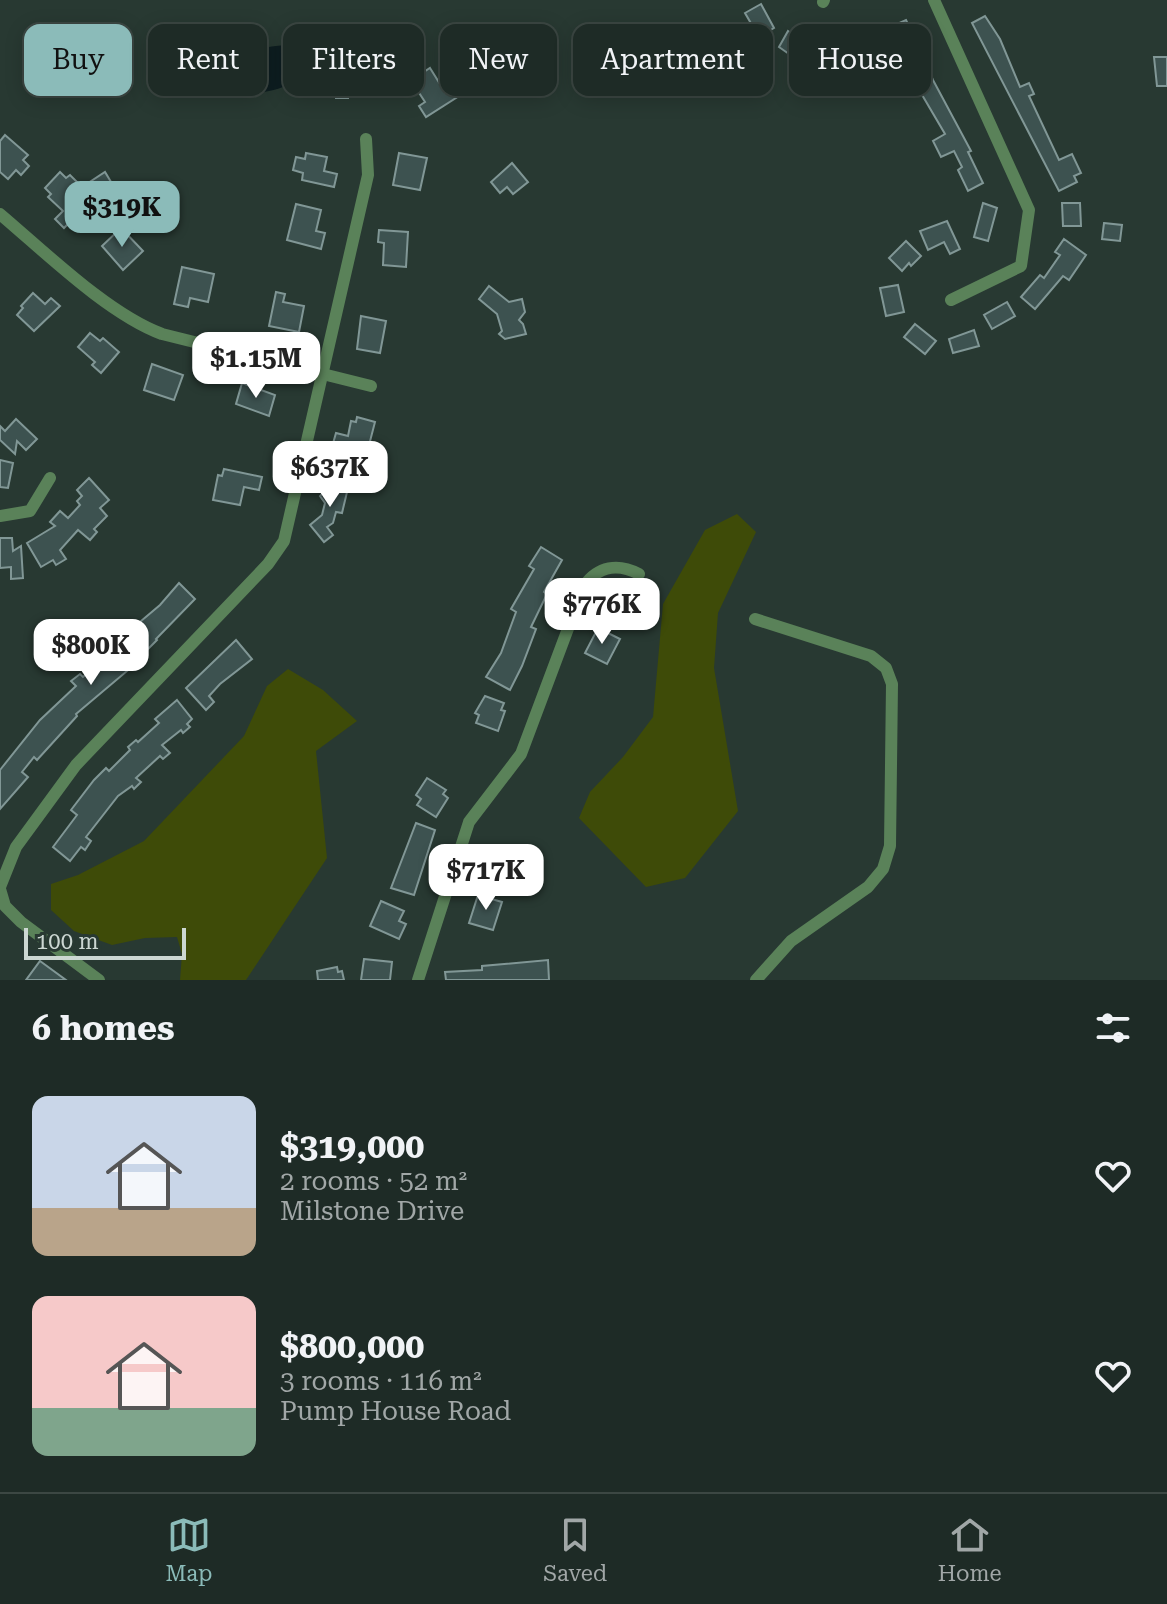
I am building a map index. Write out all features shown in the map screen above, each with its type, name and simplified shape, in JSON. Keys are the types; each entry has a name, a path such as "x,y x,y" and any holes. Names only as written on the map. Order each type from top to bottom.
{"street":[{"path":"934,0 1029,210 1021,266 951,300"},
{"path":"99,980 21,922 5,906 0,888 16,847 76,765 268,564 284,541 368,175 366,139"},
{"path":"0,214 57,263 139,325 162,334 371,386"},
{"path":"0,516 30,511 50,478"},
{"path":"418,980 469,822 521,754 584,586 590,578 609,567 621,567 639,574"},
{"path":"755,619 871,656 886,668 892,684 890,846 883,869 868,887 791,941 756,980"}],"green space":[{"path":"737,514 756,532 718,613 714,668 738,811 685,878 646,887 579,818 590,792 623,757 653,717 663,604 705,530"},
{"path":"288,669 323,690 357,721 316,751 327,858 246,980 180,980 182,954 177,937 145,938 112,945 74,931 51,910 51,884 78,875 144,841 244,736 267,686"}],"shaded area":[{"path":"283,45 283,87 267,91 267,48"},
{"path":"166,96 228,96 211,97 164,98"}],"building":[{"path":"761,4 772,24 751,24 745,13"},
{"path":"985,16 1000,39 1020,87 1029,83 1034,94 1029,96 1059,160 1072,154 1081,173 1074,176 1077,182 1059,191 972,23"},
{"path":"788,31 789,54 779,47"},
{"path":"1154,57 1167,57 1167,86 1157,86"},
{"path":"430,68 440,84 440,96 459,96 426,117 419,106 425,102 421,96 424,96 424,72"},
{"path":"931,76 971,151 968,152 983,183 968,191 958,170 962,167 954,151 941,157 933,141 945,134 923,96 931,96"},
{"path":"5,135 28,155 23,160 29,166 21,175 16,170 8,179 0,172 0,141"},
{"path":"306,153 327,157 324,171 337,174 334,187 302,180 303,173 293,170 296,157 305,159"},
{"path":"399,153 427,158 420,190 393,185"},
{"path":"512,163 528,182 513,194 507,187 500,193 491,182"},
{"path":"60,172 66,178 70,175 82,187 105,172 114,187 98,197 93,189 71,212 75,217 64,228 55,219 63,211 48,197 51,194 45,188"},
{"path":"983,203 997,208 988,241 974,237"},
{"path":"1062,203 1080,203 1081,226 1063,226"},
{"path":"296,204 321,210 316,231 325,233 321,249 287,240"},
{"path":"947,221 960,249 950,254 944,242 928,250 920,231"},
{"path":"1104,223 1122,225 1120,241 1102,239"},
{"path":"121,228 143,251 123,270 102,246"},
{"path":"379,230 408,232 406,267 383,265 384,243 378,242"},
{"path":"1064,239 1086,255 1069,280 1063,276 1035,309 1021,297 1040,275 1044,278 1060,255 1055,252"},
{"path":"906,241 921,256 902,271 889,258"},
{"path":"182,267 214,274 208,302 190,298 188,307 174,304"},
{"path":"898,285 904,312 886,316 880,288"},
{"path":"489,286 509,302 522,299 525,312 519,320 526,334 505,339 499,334 502,331 497,314 479,299"},
{"path":"276,292 285,294 283,302 304,306 299,332 269,326"},
{"path":"33,293 45,304 51,298 60,306 34,331 17,315"},
{"path":"1007,302 1015,316 992,329 984,315"},
{"path":"361,316 386,321 380,353 357,349"},
{"path":"915,324 936,341 925,354 904,337"},
{"path":"974,330 979,346 953,353 949,339"},
{"path":"90,333 100,341 103,338 119,352 101,373 92,365 95,362 78,347"},
{"path":"152,364 183,375 174,400 144,390"},
{"path":"242,383 275,395 269,416 236,404"},
{"path":"357,417 375,422 368,449 365,448 363,454 332,447 336,433 348,436 351,421 356,422"},
{"path":"16,419 37,439 26,450 17,441 15,454 0,440 0,426 5,431"},
{"path":"0,460 13,463 8,488 0,487"},
{"path":"224,469 262,477 259,490 244,487 240,505 213,500 218,475 222,476"},
{"path":"89,478 109,500 100,508 107,516 94,529 97,532 90,540 78,530 60,550 66,559 56,565 53,560 41,567 27,543 55,526 50,522 60,511 68,518 80,505 77,501 82,496 77,490"},
{"path":"335,480 348,488 342,513 336,512 333,523 327,527 333,535 324,542 310,525 322,515 325,503 320,496"},
{"path":"0,538 12,538 13,551 21,546 23,578 11,579 11,567 0,568"},
{"path":"541,547 562,560 544,592 547,594 531,627 536,629 510,690 486,677 501,653 516,612 511,609 534,569 529,566"},
{"path":"179,583 195,599 148,649 145,646 122,666 127,671 76,714 37,760 34,757 22,772 28,777 0,809 0,770 40,720 76,686 71,681 80,674 83,677 101,662 94,653 116,633 121,638 160,605"},
{"path":"598,628 620,639 607,664 585,653"},
{"path":"236,640 252,659 209,696 214,702 206,710 186,688"},
{"path":"485,696 504,703 501,710 505,711 498,731 476,723 479,715 475,713"},
{"path":"177,700 192,719 187,724 190,727 162,745 170,753 163,759 160,756 136,778 141,782 134,789 132,786 118,796 86,837 91,841 85,850 81,847 70,861 53,847 77,815 71,810 94,780 106,768 109,771 130,750 128,747 159,723 155,719"},
{"path":"427,778 446,790 443,794 448,798 436,817 417,805 421,799 416,795"},
{"path":"416,823 435,830 414,895 391,888"},
{"path":"490,848 513,855 504,883 481,875"},
{"path":"478,895 502,902 493,930 469,923"},
{"path":"381,901 404,911 399,921 406,924 399,939 370,926"},
{"path":"364,959 392,962 390,980 361,980"},
{"path":"548,960 549,980 446,980 445,972"},
{"path":"40,961 66,980 26,980"},
{"path":"337,967 338,972 342,971 344,980 318,980 317,971"}]}
